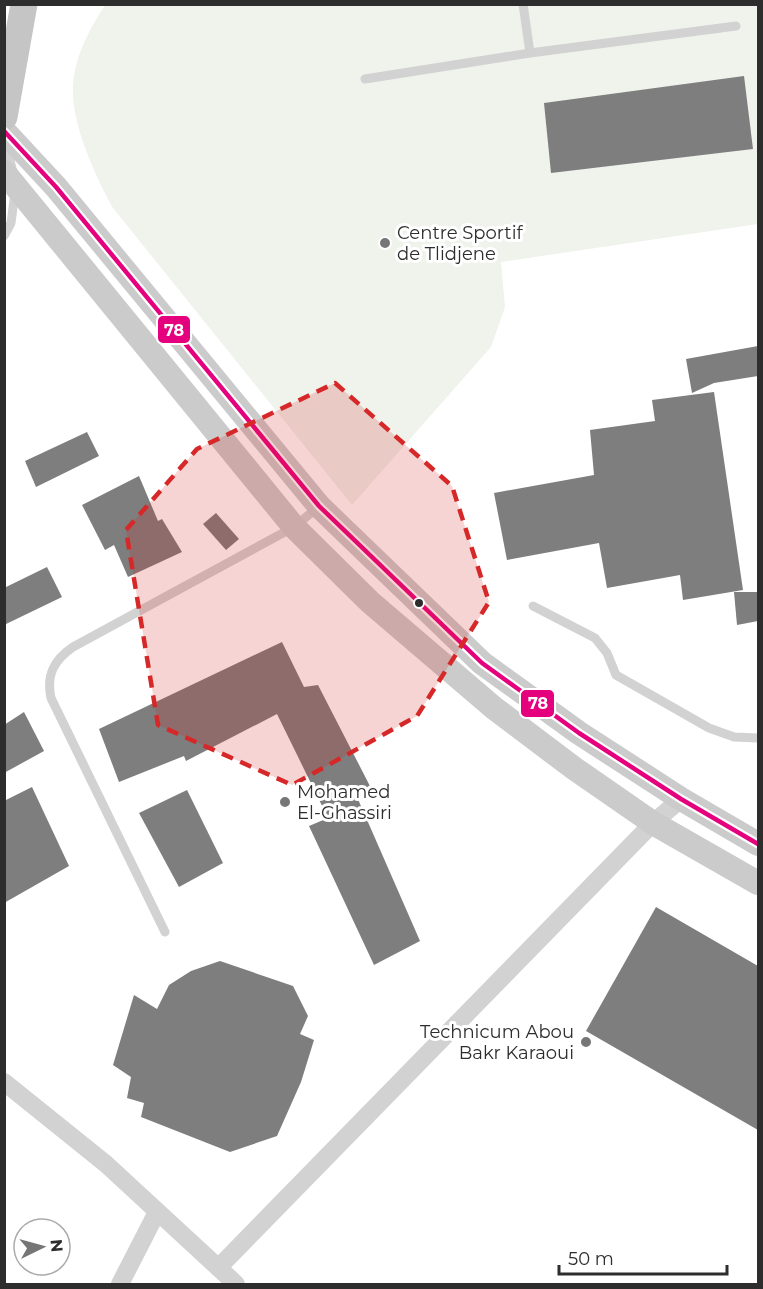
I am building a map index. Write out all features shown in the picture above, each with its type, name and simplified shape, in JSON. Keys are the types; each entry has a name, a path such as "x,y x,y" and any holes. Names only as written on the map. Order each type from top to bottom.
{"main road":[{"path":"4,117 24,4"},
{"path":"4,130 56,187 319,506 482,663 579,733 681,799 759,844"},
{"path":"10,179 294,527 369,602 494,708 575,769 653,823 759,883"}],"street":[{"path":"219,1267 653,823 681,799"},
{"path":"5,1084 106,1164 236,1284"},
{"path":"120,1284 157,1212"}],"lane":[{"path":"523,4 530,53"},
{"path":"365,79 530,53 736,26"},
{"path":"4,137 10,179 10,223 4,236"},
{"path":"165,932 51,698 50,674 55,663 73,647 294,527 319,506"},
{"path":"534,606 596,638 616,675 709,728 734,737 759,738"}],"highlighted area":[{"path":"335,383 452,486 489,602 417,716 292,785 158,725 126,530 197,449"}],"shaded area":[{"name":"Centre Sportif de Tlidjene","path":"105,5 758,5 758,224 501,262 505,307 491,347 352,505 113,208 99,182 76,119 73,90 79,56"}],"building":[{"path":"744,76 753,149 551,173 544,103"},
{"path":"758,346 758,376 714,383 692,393 686,359"},
{"path":"714,392 743,590 683,600 680,575 607,588 599,543 507,560 494,493 594,475 590,430 655,421 652,400"},
{"path":"87,432 99,456 36,487 25,461"},
{"path":"139,476 158,521 162,519 182,552 128,577 114,545 105,550 82,505"},
{"path":"216,513 239,539 226,550 203,524"},
{"path":"47,567 62,597 4,625 4,588"},
{"path":"734,592 758,592 758,621 737,625"},
{"path":"282,642 304,687 318,685 372,790 357,797 420,941 374,965 309,826 328,818 277,714 186,761 184,756 119,782 99,729"},
{"path":"24,712 44,751 4,773 4,725"},
{"path":"32,787 69,866 4,903 4,801"},
{"path":"187,790 223,863 179,887 139,813"},
{"path":"656,907 758,966 758,1130 586,1031"},
{"path":"220,961 293,986 308,1016 300,1034 314,1040 301,1082 277,1136 230,1152 141,1117 144,1103 127,1098 131,1077 113,1065 134,995 157,1009 169,985 191,971"}],"transit line":[{"name":"78","path":"4,131 56,187 319,506 482,663 579,733 681,799 758,844"}],"place":[{"name":"Centre Sportif de Tlidjene","path":"385,243"},
{"name":"Mohamed El-Ghassiri","path":"285,802"},
{"name":"Technicum Abou Bakr Karaoui","path":"586,1042"}]}
